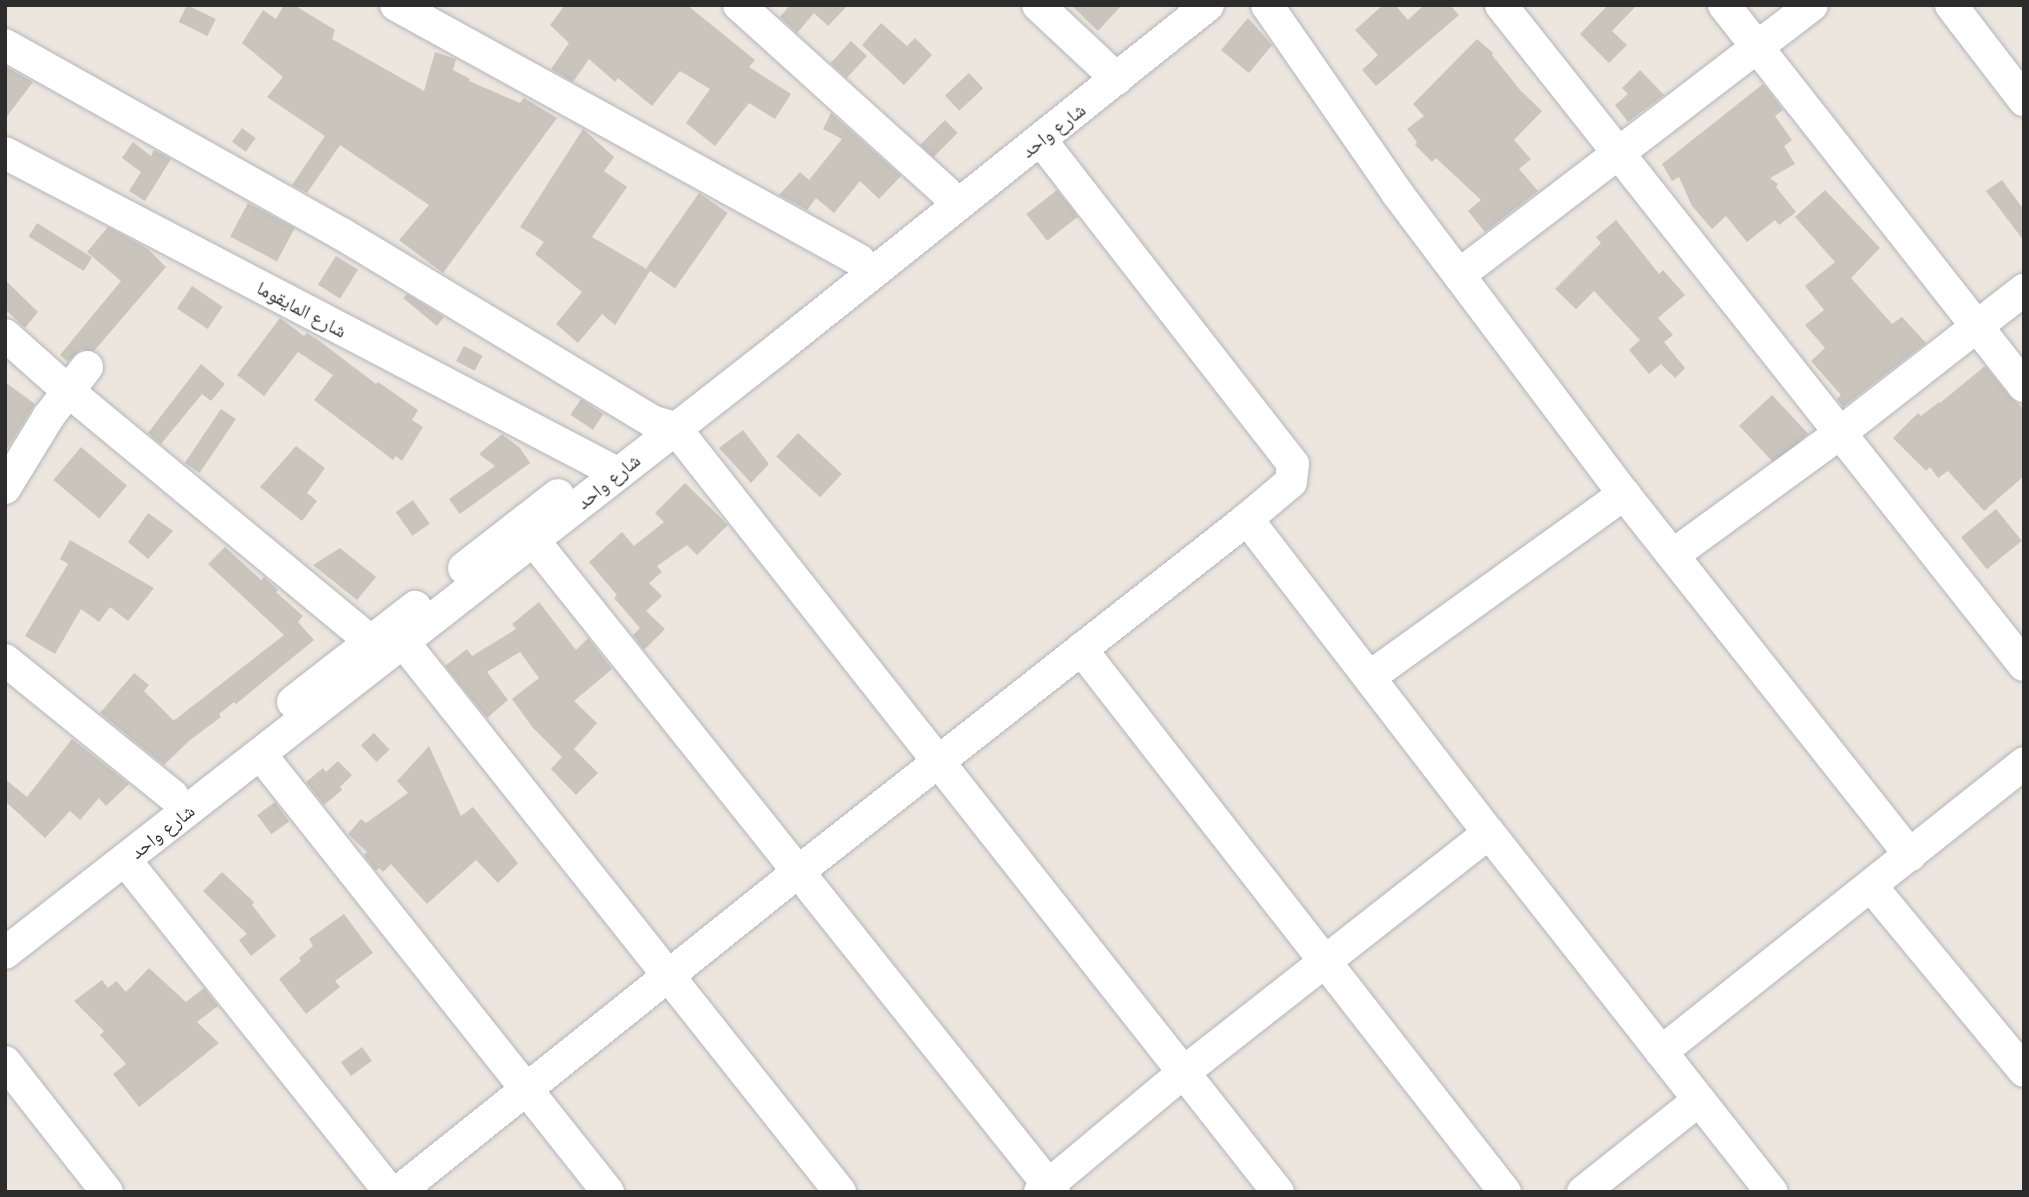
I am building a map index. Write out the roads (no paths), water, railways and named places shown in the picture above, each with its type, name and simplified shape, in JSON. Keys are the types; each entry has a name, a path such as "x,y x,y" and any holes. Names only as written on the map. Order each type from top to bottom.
{"street":[{"path":"396,5 859,260"},
{"path":"739,5 945,191"},
{"path":"1038,5 1109,72"},
{"name":"شارع واحد","path":"5,926 370,641 608,469 1041,140 1177,5"},
{"name":"شارع واحد","path":"664,425 945,191 1109,72 1208,5"},
{"path":"1267,5 1397,193 1624,494 1910,855"},
{"path":"1501,5 2024,665"},
{"path":"1724,5 2024,386"},
{"path":"1459,275 1812,5"},
{"path":"1951,5 2024,100"},
{"path":"5,45 342,234 664,425 938,762 1278,1192"},
{"path":"398,1192 1291,482 1293,464 1041,140"},
{"name":"شارع المايقوما","path":"5,153 608,469"},
{"path":"1673,555 1840,433 2024,290"},
{"path":"5,335 77,378 370,641"},
{"path":"5,488 77,378"},
{"name":"شارع واحد","path":"5,953 534,541 608,469"},
{"path":"1371,677 1624,494"},
{"path":"1247,519 1771,1192"},
{"path":"534,541 1048,1190 1184,1072 1489,833"},
{"path":"404,643 840,1192"},
{"path":"1081,649 1505,1192"},
{"path":"5,660 173,796"},
{"path":"261,755 608,1192"},
{"path":"1661,1052 1910,855 2020,776"},
{"path":"125,860 390,1192"},
{"path":"1871,886 2024,1071"},
{"path":"5,1062 107,1192"},
{"path":"1583,1192 1699,1100"}]}
